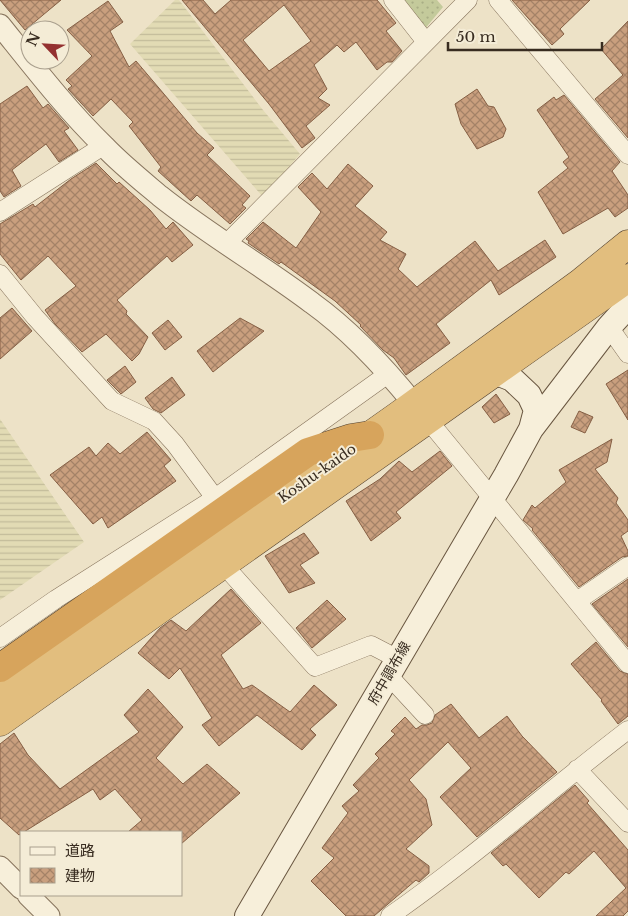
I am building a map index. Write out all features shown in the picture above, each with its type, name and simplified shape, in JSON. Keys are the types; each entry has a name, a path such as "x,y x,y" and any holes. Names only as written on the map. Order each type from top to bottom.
{"highway":[{"name":"Koshu-kaido","path":"0,722 223,564 421,412 628,244"},
{"name":"Koshu-kaido","path":"0,694 370,435 421,412 492,374 628,278"},
{"path":"0,668 308,452 351,438 370,435"}],"main road":[{"path":"531,429 609,327 628,306"},
{"path":"492,374 512,379 529,395 536,410 531,429"},
{"name":"府中調布線","path":"247,916 492,499 531,429"}],"street":[{"path":"393,0 426,42"},
{"path":"226,244 468,0"},
{"path":"498,0 628,155"},
{"path":"0,25 52,89 104,146 160,196 226,244 313,303 353,337 421,412 628,664"},
{"path":"0,212 104,146"},
{"path":"0,274 35,317 112,401 154,421 175,444 215,498"},
{"path":"609,327 628,354"},
{"path":"0,638 56,599 215,498 388,374"},
{"path":"223,564 315,667 371,645 393,667 424,715"},
{"path":"577,601 628,566"},
{"path":"390,916 423,893 628,730"},
{"path":"577,769 628,822"},
{"path":"0,867 20,887"},
{"path":"29,896 49,916"}],"shaded area":[{"path":"175,0 179,0 263,110 300,154 263,197 130,44"},
{"path":"0,419 84,542 0,600"}],"green space":[{"path":"400,0 437,0 443,7 424,30"}],"building":[{"path":"0,0 61,0 37,20 20,20 20,24"},
{"path":"182,0 203,0 215,14 231,0 377,0 396,23 386,31 402,51 392,62 387,62 377,70 356,42 344,52 337,45 314,65 327,89 318,98 330,105 306,126 315,138 302,148 269,104","holes":["284,5 311,41 269,71 243,40"]},
{"path":"512,0 590,0 560,29 564,34 552,45"},
{"path":"108,1 123,22 110,31 129,67 136,61 197,133 214,148 207,155 250,196 242,205 246,208 230,224 197,195 191,201 158,171 161,167 129,126 133,122 111,99 93,116 68,89 72,86 66,80 92,56 70,33 70,28"},
{"path":"628,21 628,138 595,99 623,75 601,49"},
{"path":"27,86 43,108 48,104 69,128 64,131 78,150 59,162 46,144 12,170 21,186 4,197 0,191 0,104"},
{"path":"477,89 488,106 494,107 506,129 503,137 477,149 461,124 455,104"},
{"path":"564,95 620,162 612,171 628,195 628,208 615,217 608,208 563,234 538,192 568,168 563,162 569,157 537,110 554,97 556,100"},
{"path":"96,163 117,184 119,182 150,210 166,229 173,222 193,245 172,262 167,256 117,300 127,311 126,314 148,337 139,354 132,361 106,334 82,352 55,324 45,310 76,286 48,256 21,280 0,254 0,224 33,204 35,207 71,179"},
{"path":"348,164 373,186 355,206 387,232 380,240 406,254 398,269 417,287 475,241 498,271 545,240 556,257 499,295 491,280 436,324 450,343 406,375 394,358 383,350 361,325 335,301 281,262 279,264 248,243 249,241 246,239 263,222 296,248 321,212 298,187 312,173 327,189"},
{"path":"12,308 32,331 0,359 0,318"},
{"path":"240,318 264,331 213,372 197,351"},
{"path":"168,320 182,337 165,350 152,333"},
{"path":"125,366 136,382 121,394 107,380"},
{"path":"628,370 628,420 606,384"},
{"path":"172,377 185,395 161,413 153,409 145,398"},
{"path":"496,394 510,414 494,423 482,407"},
{"path":"579,411 593,417 585,433 571,427"},
{"path":"147,432 171,460 164,466 176,481 108,528 102,517 93,524 50,475 89,447 96,456 108,443 120,454"},
{"path":"612,439 607,462 595,469 618,498 616,503 628,520 628,531 621,536 628,551 628,556 622,557 579,587 533,529 523,520 532,505 535,508 566,482 559,470"},
{"path":"440,451 452,466 396,512 401,518 371,541 346,501 380,479 399,461 412,472"},
{"path":"304,533 319,553 300,565 315,583 289,593 265,556"},
{"path":"628,579 628,647 592,604"},
{"path":"231,589 261,623 221,655 243,689 252,685 290,712 314,685 337,705 310,729 316,735 302,750 257,715 219,746 202,725 212,718 180,668 169,679 138,653 160,628 171,620 186,631"},
{"path":"327,600 346,619 312,648 296,628"},
{"path":"596,642 620,671 628,674 628,716 618,724 602,700 571,664"},
{"path":"148,689 183,727 156,758 183,784 207,764 240,793 182,843 182,831 129,831 142,820 115,789 100,800 93,789 25,831 20,831 19,835 0,818 0,744 14,733 28,755 60,789 139,732 124,715"},
{"path":"451,704 479,738 507,716 522,736 557,772 477,837 440,797 471,768 448,742 409,780 426,799 432,825 406,849 429,866 429,873 419,882 416,880 374,916 346,916 311,881 334,858 322,848 348,813 342,806 359,791 353,785 379,758 375,754 395,734 391,731 405,717 416,729 422,725 432,723 435,715"},
{"path":"575,785 589,801 587,803 628,850 628,911 623,916 596,916 626,888 594,851 569,874 566,872 539,898 506,864 503,866 491,853"}]}
